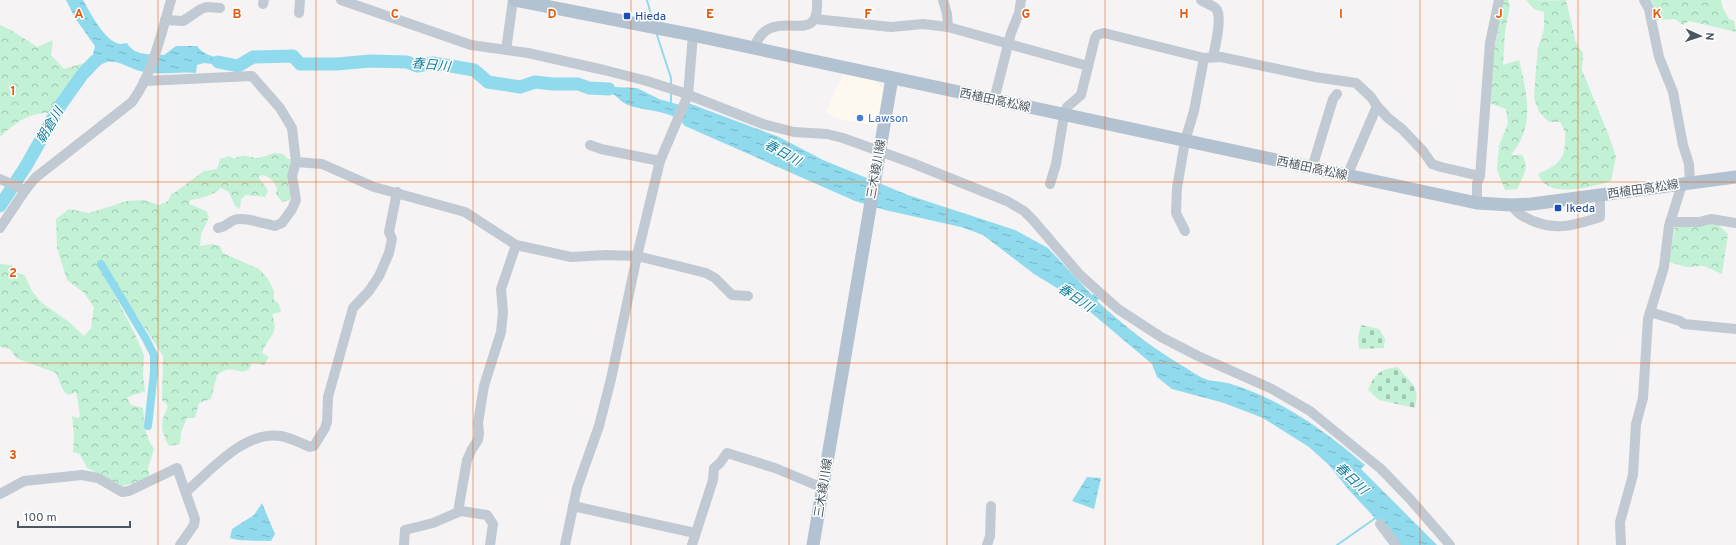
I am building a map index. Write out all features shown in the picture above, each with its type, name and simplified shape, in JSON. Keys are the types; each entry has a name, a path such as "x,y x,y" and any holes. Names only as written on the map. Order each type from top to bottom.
{"main road":[{"path":"514,0 692,35 892,78"},
{"name":"西植田高松線","path":"892,78 1477,203 1512,205 1736,177"},
{"name":"三木綾川線","path":"813,545 892,78"}],"street":[{"path":"0,228 23,189 132,102 145,78 171,0"},
{"path":"299,13 300,0"},
{"path":"341,0 460,42 558,58 647,81 763,124 794,132 827,134 843,138 988,192 1024,211 1080,275 1118,309 1161,337 1198,356 1272,389 1310,411 1381,469 1410,498 1449,545"},
{"path":"506,50 514,0"},
{"path":"754,48 758,38 774,27 809,24 815,19 818,10 817,0"},
{"path":"943,0 947,14 948,27"},
{"path":"994,100 1008,43 1020,13 1021,0"},
{"path":"1185,231 1176,213 1177,188 1185,141 1218,27 1217,9 1201,0"},
{"path":"1477,203 1477,184 1480,176 1490,42 1499,0"},
{"path":"1621,545 1620,522 1633,475 1636,424 1643,398 1648,319 1664,267 1670,222 1686,183 1689,164 1683,145 1673,92 1659,57 1649,9 1644,0"},
{"path":"165,20 183,21 201,9 207,7 220,8"},
{"path":"815,19 891,27 923,24 948,27 1088,66"},
{"path":"1050,184 1056,164 1064,115 1067,107 1081,95 1095,38 1097,35 1104,33 1208,58 1221,57 1315,77 1356,83 1371,97 1388,118 1402,129 1423,151 1432,164 1441,168 1480,176"},
{"path":"565,545 577,488 599,426 660,161 687,97 692,35"},
{"path":"145,78 252,76 280,108 292,128 296,162 292,176 296,200 292,209 282,223 275,226 246,220 234,220 226,226 218,228"},
{"path":"1312,168 1333,99 1337,94"},
{"path":"1347,176 1377,106"},
{"path":"590,145 601,149 660,161"},
{"path":"296,162 322,164 374,187 397,192 446,208 465,212 516,244 571,257 606,255 637,256 706,273 716,278 732,294 748,296"},
{"path":"3,180 23,189"},
{"path":"186,492 239,446 256,438 280,436 314,446 327,422 328,397 353,308 369,291 379,276 389,253 392,239 389,232 397,192"},
{"path":"1512,205 1516,213 1526,218 1555,227 1566,226 1600,217 1600,195"},
{"path":"1670,222 1699,222 1711,219 1736,223"},
{"path":"458,512 467,460 472,448 478,440 478,423 484,386 501,332 503,312 501,289 516,244"},
{"path":"1650,312 1680,321 1684,324 1736,329"},
{"path":"692,545 714,480 714,468 727,453 775,468 823,488"},
{"path":"0,494 24,481 82,475 98,478 122,492 129,491 177,468 195,519 194,525 180,545"},
{"path":"573,506 695,533"},
{"path":"987,545 990,536 991,506"},
{"path":"404,545 405,530 433,524 458,512 487,515 491,519 493,524 490,545"},
{"path":"1380,524 1396,545"}],"shaded area":[{"path":"844,72 875,79 883,89 878,127 837,118 826,112"}],"green space":[{"path":"1503,0 1508,0 1510,5 1505,32 1503,65 1519,60 1527,100 1527,120 1525,130 1511,155 1522,155 1526,168 1517,189 1505,190 1497,170 1499,146 1508,123 1506,109 1490,103 1494,50"},
{"path":"1526,0 1566,0 1576,43 1583,53 1582,70 1616,157 1611,181 1567,190 1550,186 1543,182 1538,174 1557,163 1563,155 1565,135 1560,122 1549,122 1539,112 1534,98 1538,48 1544,29 1544,12 1534,9"},
{"path":"1649,0 1721,0 1722,6 1729,19 1734,21 1736,32 1689,21 1683,25 1675,19 1655,20"},
{"path":"0,25 11,30 37,47 53,40 51,55 64,69 87,62 51,113 29,116 17,123 0,137"},
{"path":"275,153 283,154 288,159 292,159 287,178 290,200 282,202 276,194 277,188 271,179 264,175 259,176 268,191 265,197 246,195 241,199 240,209 235,206 229,192 221,188 215,193 190,200 189,204 206,211 209,217 201,234 200,246 213,244 220,246 223,253 259,269 268,279 274,291 274,300 279,304 281,312 272,314 275,326 274,331 262,353 269,357 264,365 252,363 250,368 247,370 241,371 230,369 217,375 211,399 199,403 195,418 187,418 181,432 180,444 169,446 162,426 168,406 162,400 163,356 108,271 104,275 134,332 144,355 143,374 145,391 127,398 131,405 143,408 147,435 154,449 148,468 150,477 116,487 107,478 87,468 80,454 73,452 74,436 72,416 79,418 80,414 76,392 68,395 63,390 56,373 16,358 10,349 0,347 0,264 12,265 14,271 25,276 32,291 42,303 69,322 84,336 91,328 94,307 84,293 67,280 57,248 56,219 69,209 89,213 127,201 143,200 159,205 168,201 171,195 204,171 217,169 220,159 230,156 233,159 243,156 259,158"},
{"path":"1715,222 1728,234 1722,274 1704,266 1686,267 1669,262 1675,225"},
{"path":"1361,325 1379,329 1385,339 1384,348 1359,349 1358,337"},
{"path":"1398,367 1413,384 1416,394 1415,408 1379,400 1368,390 1373,380 1379,373 1387,369"}],"water":[{"path":"66,0 83,0 94,19 109,38 121,44 127,43 134,50 143,54 164,55 176,46 197,46 206,54 232,63 237,67 204,63 197,65 196,73 154,73 140,71 116,62 107,62 79,81 92,59 95,46 75,18"},
{"path":"590,86 637,88 659,99 680,105 691,104 779,137 823,160 908,195 1015,230 1048,248 1092,295 1094,294 1099,299 1097,301 1127,327 1159,351 1205,379 1231,384 1286,408 1334,440 1365,465 1361,469 1437,545 1400,545 1348,489 1329,465 1309,447 1263,418 1224,403 1172,389 1157,377 1152,364 1075,299 1034,274 983,235 961,227 885,210 855,201 685,126 673,117 628,105 613,94"},
{"path":"1087,477 1101,478 1094,509 1072,501"},
{"path":"262,503 275,534 271,541 230,538 232,529 254,515"}],"waterway":[{"path":"647,0 653,22"},
{"path":"656,32 671,78 671,85"},
{"name":"春日川","path":"218,62 238,66 253,57 293,56 300,64 337,64 370,61 407,62 417,66 433,63 474,70 488,82 520,87 535,82 578,84 589,88 609,89"},
{"name":"朝倉川","path":"0,206 26,166 60,106 82,75 95,61"},
{"path":"671,92 671,103"},
{"path":"101,264 154,355 154,372 148,426"},
{"path":"1337,545 1377,517"}],"place":[{"name":"Hieda","path":"627,16"},
{"name":"Lawson","path":"860,118"},
{"name":"Ikeda","path":"1558,208"}]}
